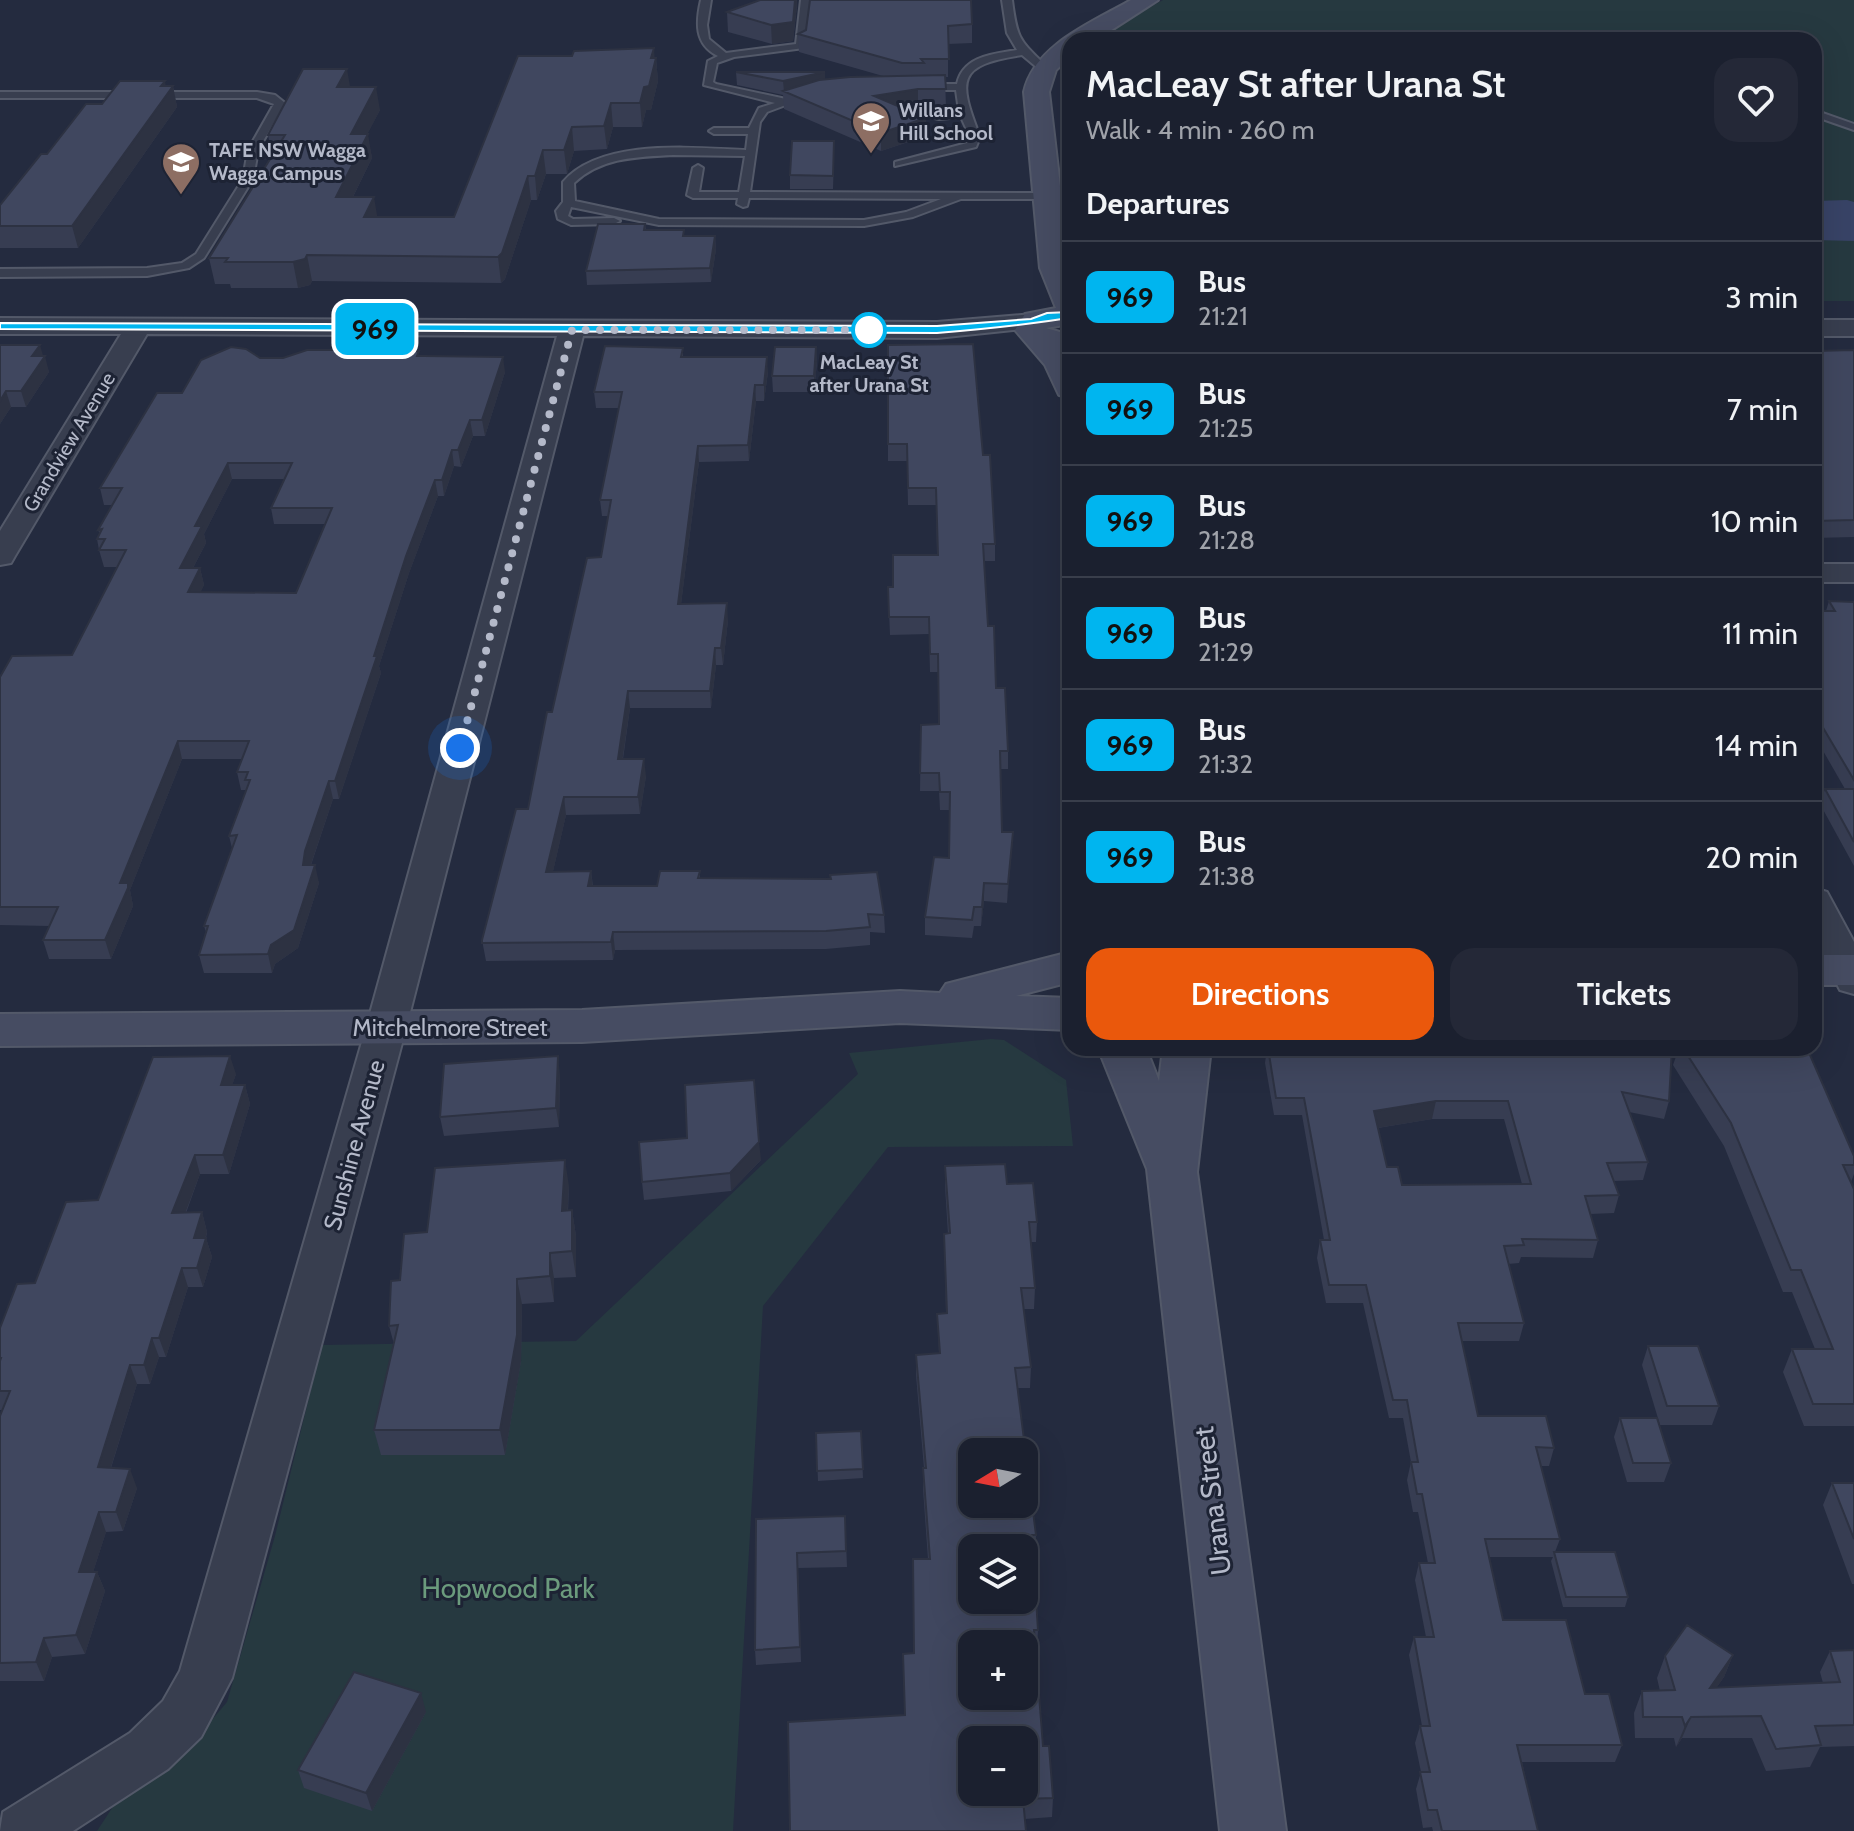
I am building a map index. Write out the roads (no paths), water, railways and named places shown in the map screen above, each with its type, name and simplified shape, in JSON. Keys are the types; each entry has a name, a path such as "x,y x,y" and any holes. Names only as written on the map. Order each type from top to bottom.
{"street":[{"path":"1093,32 1147,0"},
{"path":"1062,49 1033,60 1054,268 1044,333 1062,369"},
{"path":"1054,268 1062,288"},
{"path":"0,326 1044,333 1062,321"},
{"name":"Grandview Avenue","path":"0,556 138,328"},
{"path":"1822,328 1854,328"},
{"name":"Sunshine Avenue","path":"23,1831 149,1751 182,1719 205,1678 386,1028 572,330"},
{"path":"1822,573 1854,573"},
{"path":"1822,920 1843,973"},
{"name":"Mitchelmore Street","path":"900,1007 1062,969"},
{"name":"Mitchelmore Street","path":"0,1030 582,1026 900,1007 1062,1014"},
{"name":"Urana Street","path":"1126,1056 1151,1113 1172,1172 1253,1831"},
{"name":"Urana Street","path":"1172,1172 1186,1056"}],"lane":[{"path":"706,0 701,33 709,48 723,55"},
{"path":"782,101 713,86 708,83 713,61 723,55 801,46 806,0"},
{"path":"1007,0 1012,37 1033,60"},
{"path":"899,164 972,145 975,137 965,114 960,87 962,76 975,63 1033,60"},
{"path":"917,87 960,87"},
{"path":"741,223 755,122 763,110 782,101 819,93"},
{"path":"0,95 257,95 271,97 280,103 253,150 248,179 200,256 185,266 132,273 0,273"},
{"path":"912,112 939,116 965,114"},
{"path":"1822,116 1854,127"},
{"path":"714,131 754,131"},
{"path":"751,153 654,153 607,158 579,171 571,180 566,196 569,203 562,211 562,217 571,222 638,219 659,222 875,222 909,215 959,196"},
{"path":"698,168 693,195 1046,196"}],"water":[{"path":"1822,201 1854,202 1854,241 1822,240"}],"place":[{"name":"Willans Hill School","path":"871,155"},
{"name":"TAFE NSW Wagga Wagga Campus","path":"181,196"},
{"name":"MacLeay St after Urana St","path":"869,330"}],"park label":[{"name":"Hopwood Park","path":"508,1588"}]}
